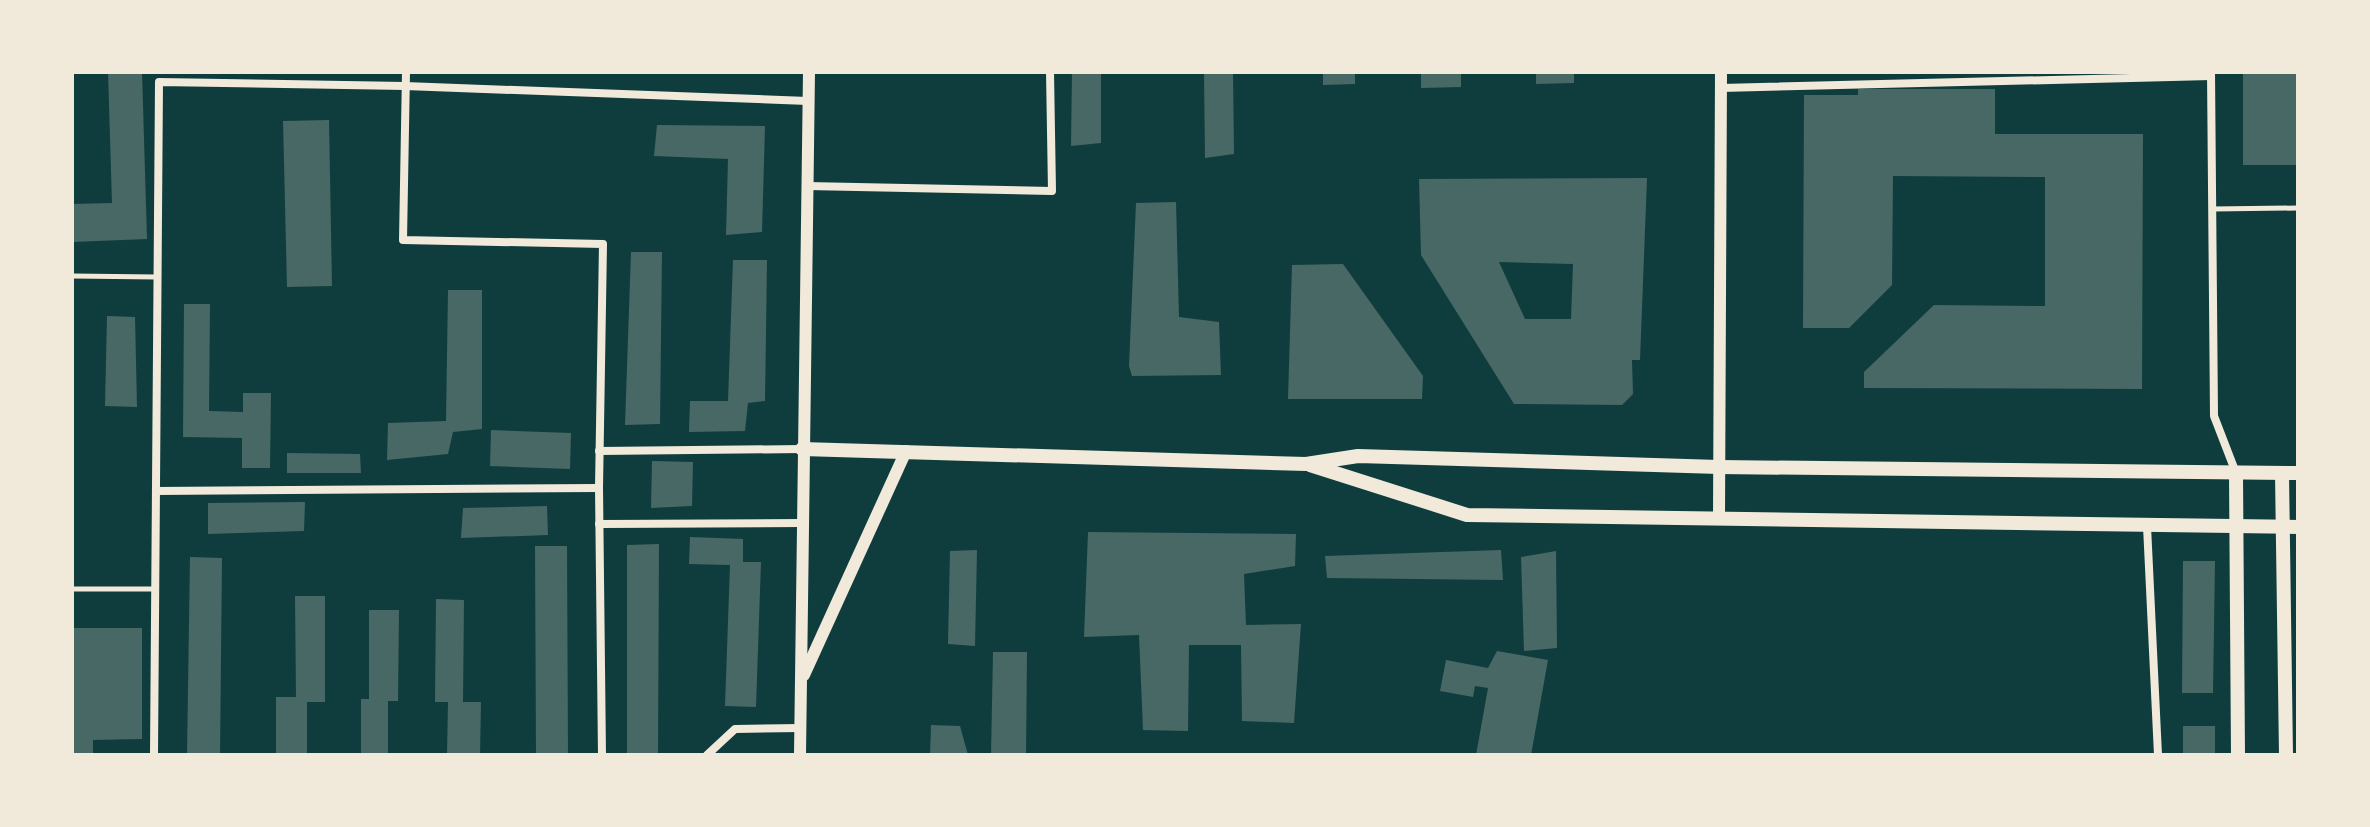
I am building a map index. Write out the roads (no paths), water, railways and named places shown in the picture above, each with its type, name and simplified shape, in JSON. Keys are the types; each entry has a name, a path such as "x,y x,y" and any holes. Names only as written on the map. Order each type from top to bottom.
{"main road":[{"path":"802,449 1306,464 1358,456 1719,467 2298,473"},
{"path":"1306,464 1467,515 2298,527"},
{"path":"2282,473 2286,755"},
{"path":"2236,474 2238,755"}],"street":[{"path":"200,72 200,83"},
{"path":"406,72 403,240 603,244 599,451 602,755"},
{"path":"800,755 809,72"},
{"path":"807,186 1052,191 1050,72"},
{"path":"1719,518 1721,72"},
{"path":"1721,88 2211,74 2214,416 2236,474"},
{"path":"154,755 159,82 405,86 808,101"},
{"path":"599,451 802,449"},
{"path":"801,682 906,451"},
{"path":"156,491 599,488"},
{"path":"599,524 803,523"},
{"path":"2147,526 2158,755"},
{"path":"707,755 735,729 800,728"}],"lane":[{"path":"2213,209 2298,208"},
{"path":"72,276 158,277"},
{"path":"72,589 155,589"}]}
